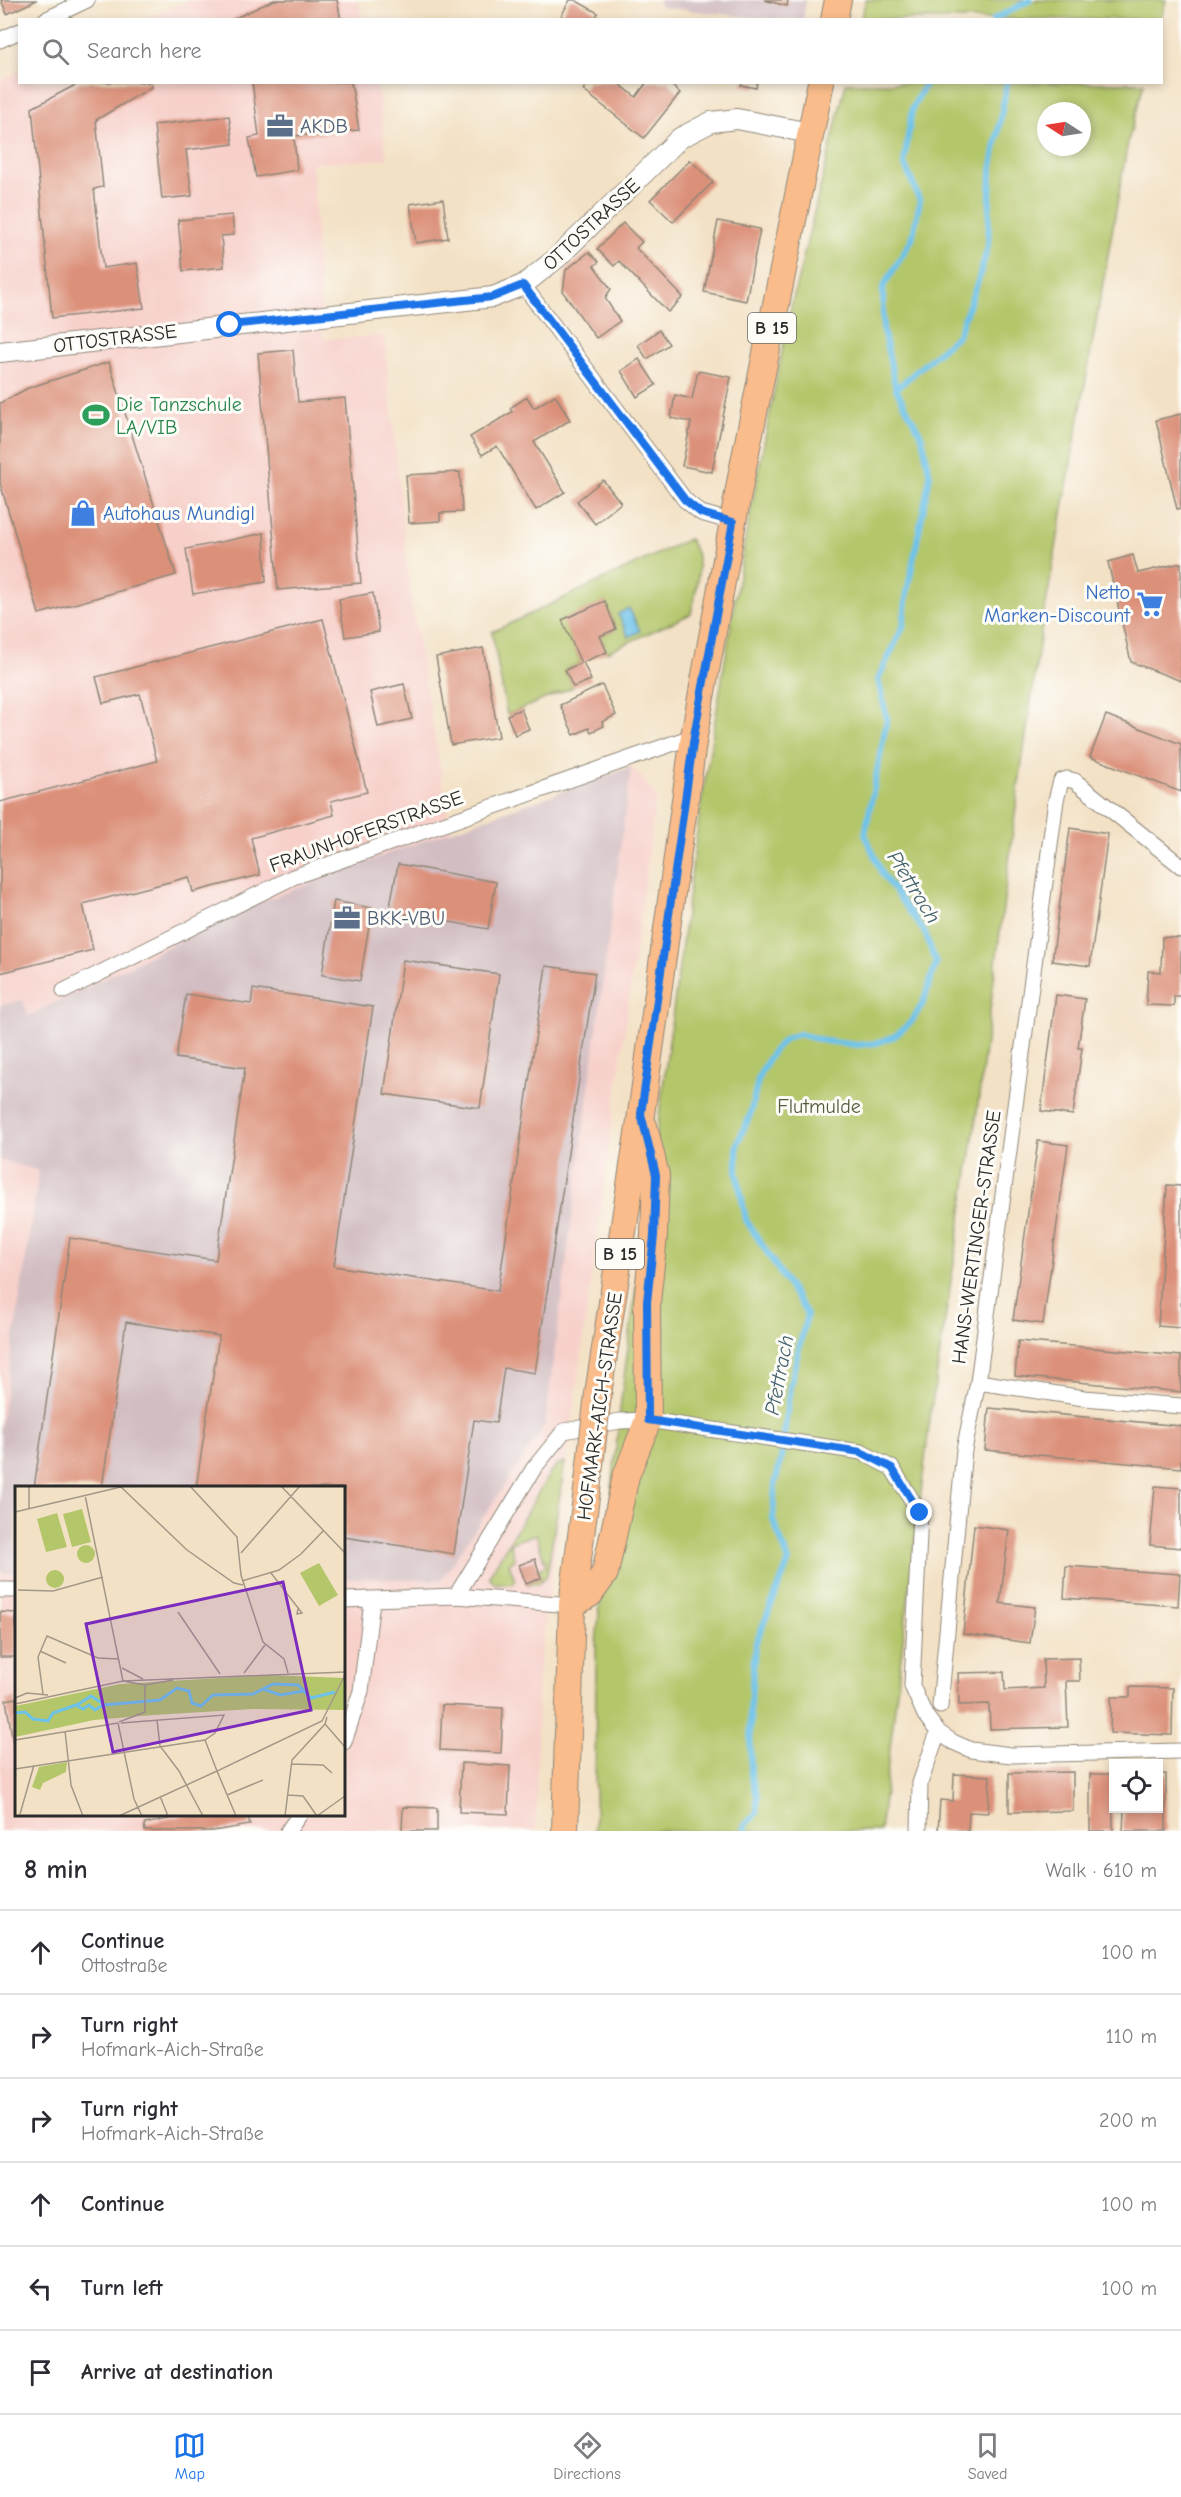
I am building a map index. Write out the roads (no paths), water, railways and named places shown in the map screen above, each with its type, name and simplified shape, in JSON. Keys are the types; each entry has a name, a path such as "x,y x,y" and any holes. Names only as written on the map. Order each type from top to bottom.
{"main road":[{"path":"834,18 838,0"},
{"name":"HOFMARK-AICH-STRASSE","path":"565,1831 572,1605 598,1394 641,1114 694,736 733,522 821,84"},
{"path":"572,1605 590,1594 605,1573 626,1476 648,1420 647,1302 654,1236 656,1175 641,1114"}],"street":[{"path":"49,18 87,0"},
{"path":"0,40 18,32"},
{"name":"OTTOSTRASSE","path":"0,352 493,297 523,285 557,258 680,138 711,122 737,119 810,133"},
{"path":"523,285 685,500 701,513 733,522"},
{"name":"FRAUNHOFERSTRASSE","path":"64,991 293,877 694,736"},
{"name":"HANS-WERTINGER-STRASSE","path":"940,1706 964,1450 978,1382 1056,800 1061,781 1067,779 1075,781 1181,866"},
{"path":"978,1382 1084,1398 1181,1406"},
{"path":"456,1596 534,1468 564,1431 620,1420 648,1420 861,1452 892,1468 920,1513 912,1686 925,1715 939,1732 952,1742 970,1750 1011,1755 1181,1751"},
{"path":"345,1600 372,1601 456,1596 572,1605"},
{"path":"345,1739 361,1691 372,1601"},
{"path":"919,1831 920,1783 939,1732"},
{"path":"288,1831 299,1816"}],"water":[{"path":"629,608 640,631 629,637 618,614"}],"waterway":[{"name":"Pfettrach","path":"997,18 1030,0"},
{"name":"Pfettrach","path":"746,1831 744,1826 757,1813 757,1796 751,1775 750,1711 755,1645 789,1561 773,1520 775,1483 781,1459 790,1386 807,1314 746,1220 737,1173 737,1144 750,1115 759,1076 773,1051 786,1038 799,1034 825,1041 857,1045 877,1043 895,1036 912,1021 923,1003 936,963 925,933 882,874 865,834 887,719 878,679 903,627 907,592 930,476 922,437 896,389 883,329 883,287 912,239 920,201 904,163 912,109 925,84"},
{"path":"896,389 958,335 978,281 988,246 991,172 1007,84"}],"place":[{"name":"AKDB","path":"280,126"},
{"name":"Die Tanzschule LA/VIB","path":"96,415"},
{"name":"Autohaus Mundigl","path":"83,513"},
{"name":"Netto Marken-Discount","path":"1150,604"},
{"name":"BKK-VBU","path":"347,918"}],"park label":[{"name":"Flutmulde","path":"819,1106"}]}
